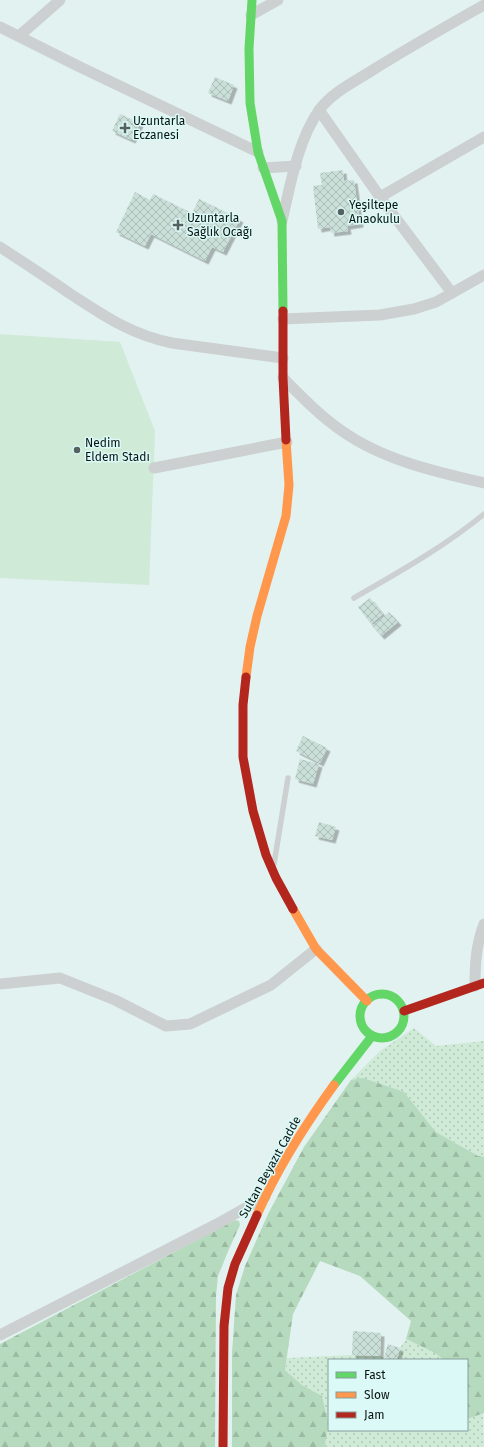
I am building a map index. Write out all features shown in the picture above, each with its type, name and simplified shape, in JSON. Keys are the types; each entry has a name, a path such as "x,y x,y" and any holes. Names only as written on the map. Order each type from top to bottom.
{"street":[{"path":"20,36 60,0"},
{"path":"252,0 249,56 250,103 258,152 282,221"},
{"path":"251,15 278,0"},
{"path":"367,1001 316,949 289,903 266,855 253,811 244,764 242,732 244,691 250,647 287,510 289,485 283,378 282,221 305,137 320,110 327,101 392,58 484,5"},
{"path":"0,27 258,152"},
{"path":"320,110 380,198 452,293"},
{"path":"380,198 484,136"},
{"path":"263,168 296,166"},
{"path":"0,247 109,320 155,340 283,358"},
{"path":"283,319 397,313 426,306 484,275"},
{"path":"283,378 315,410 342,432 365,445 412,465 484,483"},
{"path":"154,468 287,442"},
{"path":"404,1011 480,985 476,954 479,937 484,924"},
{"path":"0,984 60,978 115,1000 166,1026 190,1024 271,985 316,949"},
{"path":"380,994 388,995 394,998 400,1003 404,1011 402,1024 399,1030 386,1038 372,1036 367,1032 363,1026 360,1013 367,1001 373,996 380,994"},
{"name":"Sultan Beyazıt Cadde","path":"223,1447 224,1326 228,1288 243,1244 264,1197 310,1118 334,1084 372,1036"},
{"path":"0,1335 217,1224 264,1197"}],"lane":[{"path":"354,598 444,544 484,514"},
{"path":"273,871 288,778"}],"green space":[{"name":"Nedim Eldem Stadı","path":"0,334 120,342 155,431 149,585 0,578"},
{"path":"414,1028 436,1046 484,1041 484,1157 478,1156 436,1132 404,1092 351,1080 380,1051"},
{"path":"363,1078 404,1092 436,1132 478,1156 484,1157 484,1413 468,1419 468,1359 443,1359 435,1353 406,1339 411,1321 360,1276 320,1261 293,1314 285,1370 302,1385 322,1396 328,1422 325,1447 232,1447 232,1353 236,1295 245,1266 268,1214 304,1147 351,1080"},
{"path":"235,1220 239,1221 240,1225 218,1276 216,1296 215,1447 0,1447 0,1344"},
{"path":"406,1339 435,1353 443,1359 397,1359 400,1348"},
{"path":"352,1355 380,1356 390,1359 328,1359 328,1422 322,1396 302,1385 285,1370 287,1358"},
{"path":"483,1412 484,1447 325,1447 328,1422 328,1431 468,1431 468,1419"}],"building":[{"path":"215,77 234,85 228,101 208,93"},
{"path":"120,114 140,123 132,140 112,131"},
{"path":"343,170 344,181 354,180 360,224 347,226 348,231 331,233 330,227 318,229 313,186 322,185 320,173"},
{"name":"Uzuntarla Sağlık Ocağı","path":"135,192 150,200 153,194 192,213 199,199 240,219 223,252 212,247 205,261 151,234 145,246 116,232"},
{"path":"370,598 383,614 371,624 358,607"},
{"path":"389,612 398,622 381,636 372,626"},
{"path":"303,736 327,748 320,763 296,751"},
{"path":"300,759 319,764 313,784 295,779"},
{"path":"319,822 336,827 332,840 315,836"},
{"path":"353,1331 381,1333 380,1356 352,1355"},
{"path":"388,1344 400,1348 397,1359 384,1357"}],"traffic: fast":[{"path":"252,0 249,49 250,103 258,152 282,221 283,311"},
{"path":"382,994 394,998 400,1004 404,1016 400,1028 394,1034 382,1038 370,1034 364,1028 360,1016 364,1004 370,998 382,994"},
{"path":"334,1085 372,1036"}],"traffic: slow":[{"path":"246,677 250,647 257,616 286,516 289,485 286,440"},
{"path":"293,909 316,949 367,1001"},
{"path":"257,1215 273,1181 292,1148 334,1085"}],"traffic: jam":[{"path":"283,311 283,378 286,440"},
{"path":"246,677 243,705 243,757 253,811 266,855 276,878 293,909"},
{"path":"404,1011 484,983"},
{"path":"223,1447 224,1326 228,1288 235,1264 257,1215"}],"place":[{"name":"Uzuntarla Eczanesi","path":"125,128"},
{"name":"Yeşiltepe Anaokulu","path":"341,212"},
{"name":"Uzuntarla Sağlık Ocağı","path":"178,225"},
{"name":"Nedim Eldem Stadı","path":"77,450"}]}
